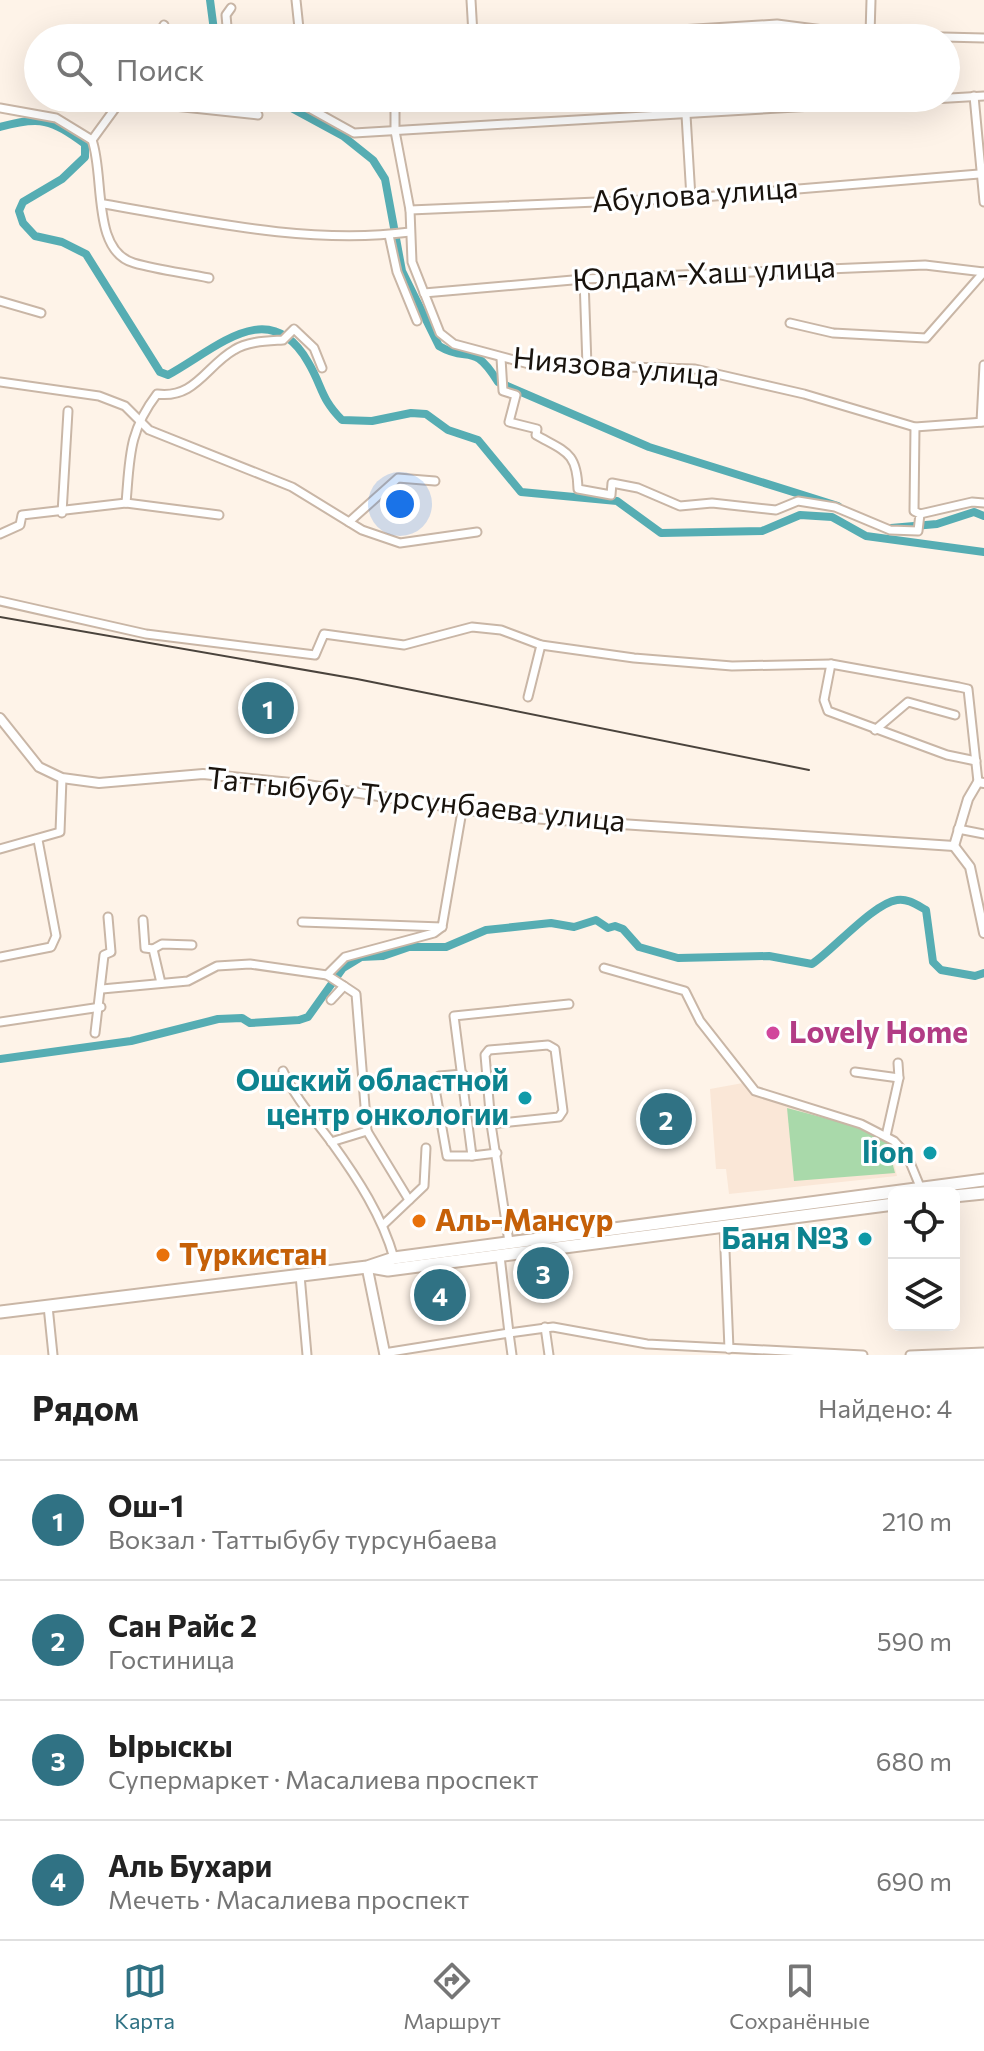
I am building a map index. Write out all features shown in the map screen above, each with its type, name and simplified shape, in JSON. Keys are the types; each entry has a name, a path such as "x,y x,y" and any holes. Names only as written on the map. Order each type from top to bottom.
{"main road":[{"path":"935,1187 984,1180"},
{"path":"0,1312 367,1267 394,1258 888,1193"},
{"path":"960,1195 984,1193"},
{"path":"367,1267 388,1270 888,1205"},
{"path":"367,1267 384,1354"}],"street":[{"path":"296,0 299,24"},
{"path":"471,0 472,24"},
{"path":"867,24 871,0"},
{"path":"227,24 226,15 231,8"},
{"path":"960,38 984,38"},
{"path":"974,96 984,202"},
{"path":"960,97 984,96"},
{"path":"0,108 56,118 92,140"},
{"path":"112,112 92,140 104,204 105,232 118,255 132,263 209,278"},
{"path":"234,112 258,115"},
{"path":"316,112 354,133 725,112"},
{"name":"Ниязова улица","path":"395,112 395,131 410,210 407,232 412,262 440,333 454,344 529,364 695,369 804,394 915,427 983,422"},
{"path":"686,115 691,198"},
{"name":"Абулова улица","path":"410,210 691,198 979,174"},
{"path":"104,204 298,233 391,235 407,232"},
{"path":"391,235 397,272 417,321"},
{"name":"Юлдам-Хаш улица","path":"424,293 584,279 925,265 984,272"},
{"path":"790,323 845,334 926,338 984,272"},
{"path":"584,279 587,366"},
{"path":"0,301 41,313"},
{"path":"126,503 131,439 139,418 157,394 172,396 197,385 231,350 258,342 283,340 294,329 314,348 322,368"},
{"path":"501,358 503,391 516,395 509,422 537,429 536,435 571,455 577,465 578,489 611,495 612,483 638,488 680,506 712,503 776,510 798,501 835,507 890,530 918,531 920,521 914,511 915,427"},
{"path":"983,422 984,365"},
{"path":"0,382 99,396 125,406 149,430 292,487 349,522 400,543 477,532"},
{"path":"62,513 68,411"},
{"path":"349,522 398,478 435,481"},
{"path":"920,521 972,502 984,503"},
{"path":"0,534 20,525 22,515 62,513 126,503 219,515"},
{"path":"0,601 146,634 279,652 315,655 324,634 404,645 472,627 501,630 541,645 634,658 732,666 831,664 968,689 981,783 958,829 954,846 970,867 984,933"},
{"path":"528,697 541,645"},
{"path":"831,664 825,706 828,711 875,730 976,761"},
{"path":"875,730 908,702 955,715"},
{"name":"Таттыбубу Турсунбаева улица","path":"0,718 39,767 62,778 99,783 203,774 301,784 462,811 954,846"},
{"path":"0,849 60,832 62,778"},
{"path":"328,976 345,957 434,933 442,927 462,811"},
{"path":"958,829 984,834"},
{"path":"0,957 51,947 55,942 38,840"},
{"path":"95,1033 101,1007 104,955 111,952 108,917"},
{"path":"143,920 142,941 145,948 153,949 162,944 192,945"},
{"path":"302,922 442,927"},
{"path":"153,949 161,983"},
{"path":"102,989 188,981 217,966 250,964 328,976 356,994 367,1131 409,1200"},
{"path":"604,968 685,991 700,1021 755,1091 861,1124 886,1136 901,1146 920,1187"},
{"path":"331,1000 341,985"},
{"path":"472,1156 454,1016 569,1004"},
{"path":"0,1022 101,1007"},
{"path":"491,1124 559,1117 563,1111 555,1049 548,1045 489,1050 485,1055 491,1124 509,1242"},
{"path":"886,1136 899,1078 898,1063"},
{"path":"283,1071 292,1091 331,1142 384,1224 394,1258"},
{"path":"855,1072 899,1078"},
{"path":"463,1074 439,1076 434,1083 439,1128 447,1156 497,1153"},
{"path":"331,1142 367,1131"},
{"path":"384,1224 424,1186 426,1148"},
{"path":"724,1226 729,1349"},
{"path":"500,1256 512,1355"},
{"path":"300,1275 307,1355"},
{"path":"48,1306 53,1355"},
{"path":"545,1327 549,1355"},
{"path":"384,1354 545,1327 717,1352 729,1349 863,1355"},
{"path":"910,1355 984,1352"}],"shaded area":[{"path":"743,1083 753,1092 874,1133 889,1143 897,1176 729,1194 726,1169 716,1169 710,1089"}],"green space":[{"path":"787,1108 863,1128 887,1142 895,1173 794,1181"}],"waterway":[{"path":"210,0 213,24"},
{"path":"299,112 343,136 373,160 385,179 402,271 439,346 476,357 498,382 649,447 838,506"},
{"path":"0,127 45,122 63,129 85,144 85,157 62,179 23,202 19,211 23,223 35,236 62,242 86,254 160,372 168,375 241,333 259,329 276,332 293,342 342,420 372,421 411,413 426,414 448,430 478,440 521,492 617,501 661,533 762,531 800,515 832,517 866,536 984,552"},
{"path":"891,528 937,524 974,512 984,516"},
{"path":"0,1059 131,1041 218,1019 242,1018 250,1023 299,1020 308,1017 343,968 361,957 383,956 409,947 446,947 486,930 551,923 574,927 596,920 608,928 615,926 623,929 639,947 678,958 769,956 812,964 877,909 904,900 926,910 933,962 941,970 975,976 984,973"}],"railway":[{"path":"0,617 357,679 809,770"}],"place":[{"name":"Ош-1","path":"268,708"},
{"name":"Lovely Home","path":"773,1033"},
{"name":"Ошский областной центр онкологии","path":"525,1098"},
{"name":"Сан Райс 2","path":"666,1119"},
{"name":"lion","path":"930,1153"},
{"name":"Аль-Мансур","path":"419,1221"},
{"name":"Баня №3","path":"865,1239"},
{"name":"Туркистан","path":"163,1255"},
{"name":"Ырыскы","path":"543,1273"},
{"name":"Аль Бухари","path":"440,1295"}]}
